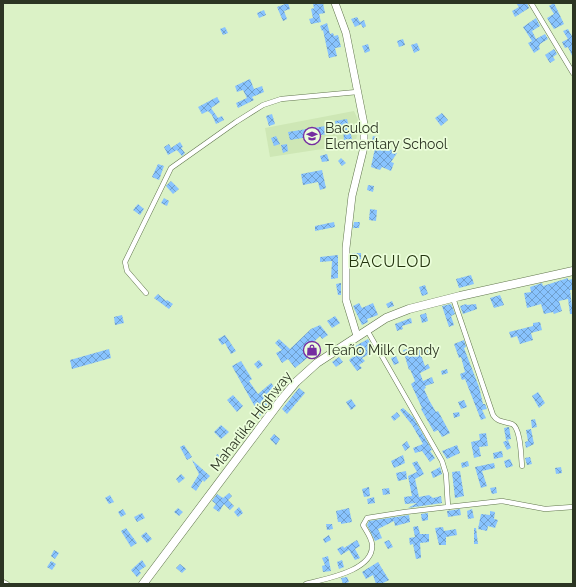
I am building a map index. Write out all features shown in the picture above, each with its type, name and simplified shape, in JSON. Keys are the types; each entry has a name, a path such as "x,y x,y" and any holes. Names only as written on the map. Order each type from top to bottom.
{"highway":[{"name":"Maharlika Highway","path":"143,584 296,382 318,363 386,318 409,309 573,271"}],"street":[{"path":"335,3 346,33 364,124 364,137 351,202 346,248 345,278 346,300 357,336"},
{"path":"530,3 573,73"},
{"path":"146,293 127,270 125,262 171,168 236,122 272,101 282,98 357,92"},
{"path":"453,298 493,415 498,421 512,424 517,430 522,466"},
{"path":"367,330 442,461 446,474 448,507"},
{"path":"306,584 351,572 364,561 372,547 372,543 363,525 366,518 486,501 502,501 545,509 573,507"},
{"path":"3,582 7,584"}],"shaded area":[{"name":"Baculod Elementary School","path":"354,111 360,124 355,144 270,157 265,128"}],"building":[{"path":"288,3 290,9 284,11 287,19 283,21 277,7"},
{"path":"323,3 325,13 319,14 321,22 311,24 309,19 313,18 311,9 314,8 313,4"},
{"path":"516,3 527,3 529,8 515,17 512,11 519,7"},
{"path":"554,3 564,24 554,29 547,18 554,14 549,6"},
{"path":"264,10 266,15 259,18 257,13"},
{"path":"357,17 360,22 364,20 366,26 363,28 361,24 355,27 351,19"},
{"path":"536,18 540,26 532,31 536,39 545,34 548,39 540,44 540,49 534,53 528,43 532,41 523,27"},
{"path":"327,23 330,34 333,33 334,36 338,35 341,47 335,48 337,56 329,58 323,30 322,31 320,26"},
{"path":"225,27 228,33 223,35 220,29"},
{"path":"568,29 573,38 573,58 568,47 565,48 562,42 568,39 563,31"},
{"path":"403,39 405,45 399,47 397,41"},
{"path":"417,43 420,50 414,53 411,45"},
{"path":"368,44 370,51 365,53 362,46"},
{"path":"554,49 557,54 553,57 555,60 550,63 545,55"},
{"path":"250,79 254,89 262,86 264,92 252,97 254,100 238,108 236,103 247,98 243,90 237,92 235,86"},
{"path":"217,97 220,102 211,108 218,118 222,116 224,120 216,124 212,115 208,111 202,114 198,107"},
{"path":"442,113 448,120 441,126 435,118"},
{"path":"272,114 275,124 269,126 266,116"},
{"path":"347,119 352,139 344,140 343,127 336,128 335,121"},
{"path":"332,125 334,133 290,140 288,132"},
{"path":"276,136 280,144 274,146 271,138"},
{"path":"373,136 378,137 377,144 371,143"},
{"path":"180,142 183,147 181,148 185,153 182,156 177,150 168,155 164,147 169,144 171,148"},
{"path":"287,144 288,151 283,153 281,145"},
{"path":"375,148 389,151 390,149 397,153 391,162 394,163 391,171 382,167 380,170 371,167"},
{"path":"327,154 329,161 322,162 320,156"},
{"path":"341,158 346,163 342,166 338,161"},
{"path":"158,164 164,166 159,180 152,177"},
{"path":"322,170 326,188 320,190 318,182 303,185 301,174"},
{"path":"171,181 179,189 173,194 166,186"},
{"path":"368,185 374,186 373,192 367,190"},
{"path":"164,198 169,201 167,206 161,203"},
{"path":"138,204 144,209 140,215 133,210"},
{"path":"370,209 377,210 376,221 369,220"},
{"path":"334,222 335,227 315,231 315,226"},
{"path":"354,222 360,222 359,228 353,228"},
{"path":"352,253 361,253 361,259 353,260"},
{"path":"338,255 338,278 331,279 332,261 320,262 320,257"},
{"path":"471,275 474,284 459,288 456,279"},
{"path":"568,278 568,280 573,279 573,290 570,290 573,314 570,314 568,299 559,301 562,311 554,314 553,312 544,314 541,304 527,308 524,293 531,292 530,287 542,283 543,286"},
{"path":"341,283 341,295 338,295 336,284"},
{"path":"425,285 428,294 422,296 419,287"},
{"path":"158,294 166,301 167,300 173,304 169,309 154,298"},
{"path":"500,295 504,305 494,308 490,298"},
{"path":"392,301 394,306 388,308 386,304"},
{"path":"359,303 362,308 373,303 378,315 367,319 368,322 362,325 353,306"},
{"path":"451,304 455,314 451,316 454,325 449,327 442,306"},
{"path":"466,304 476,304 477,309 463,314 460,306"},
{"path":"426,313 428,321 422,323 420,315"},
{"path":"122,315 124,323 115,325 114,317"},
{"path":"335,316 340,323 332,328 327,321"},
{"path":"411,318 412,323 402,326 403,329 397,331 395,324"},
{"path":"540,322 542,330 531,333 533,340 520,344 517,336 511,338 509,332 533,326 533,323"},
{"path":"320,325 328,335 322,339 320,336 307,348 312,354 295,368 288,359 282,363 276,353 282,350 275,343 279,339 290,349 311,329"},
{"path":"225,335 236,351 231,354 225,343 222,345 218,339"},
{"path":"368,339 371,345 368,347 371,353 362,358 365,361 359,365 362,368 357,371 349,360 354,356 352,353 355,351 352,348"},
{"path":"464,340 466,347 464,348 479,387 483,404 485,404 487,409 482,410 486,418 481,420 465,379 462,380 460,374 465,372 461,357 459,358 454,344"},
{"path":"427,348 428,354 421,355 425,366 428,364 430,368 420,373 423,381 432,377 434,383 425,386 426,388 424,389 436,412 438,411 450,433 442,437 438,430 434,432 421,409 422,408 411,384 415,381 410,369 409,370 403,350 408,349 409,353"},
{"path":"109,349 111,358 72,369 70,360"},
{"path":"396,356 399,363 394,365 391,358"},
{"path":"339,357 343,362 336,367 332,362"},
{"path":"259,360 263,365 258,369 254,364"},
{"path":"241,361 252,379 249,381 258,394 271,383 276,389 263,400 269,405 260,416 232,366"},
{"path":"447,369 448,373 442,375 441,371"},
{"path":"299,388 305,393 287,414 282,409"},
{"path":"538,392 545,403 539,408 532,396"},
{"path":"233,395 243,406 237,412 227,400"},
{"path":"351,399 356,406 351,410 346,402"},
{"path":"464,400 467,407 461,409 458,402"},
{"path":"403,408 413,417 432,450 430,451 435,458 430,462 422,451 415,453 413,448 423,444 412,425 400,410"},
{"path":"397,412 400,416 394,421 391,417"},
{"path":"459,412 460,416 454,418 453,413"},
{"path":"535,419 537,427 532,428 531,420"},
{"path":"221,425 229,432 221,439 214,432"},
{"path":"509,427 511,439 506,440 504,428"},
{"path":"531,429 534,444 526,448 525,442 528,441 526,430"},
{"path":"486,433 488,446 479,447 481,456 474,458 471,442 480,440 479,434"},
{"path":"274,434 280,439 276,445 270,439"},
{"path":"508,440 511,448 507,450 503,442"},
{"path":"407,441 410,447 405,451 402,445"},
{"path":"184,445 192,457 187,460 180,447"},
{"path":"457,445 460,453 447,459 442,451"},
{"path":"502,451 503,457 494,459 493,453"},
{"path":"217,454 226,459 224,464 214,459"},
{"path":"403,455 405,463 394,468 391,461"},
{"path":"530,457 532,464 527,465 525,458"},
{"path":"510,459 513,466 506,468 504,461"},
{"path":"192,460 210,476 204,482 203,480 196,491 191,487 199,474"},
{"path":"417,461 424,474 415,479 419,497 429,495 433,498 441,496 442,503 408,508 417,503 405,504 404,497 412,496 408,476 417,472 412,463"},
{"path":"468,461 469,466 462,468 461,463"},
{"path":"494,463 495,468 482,471 487,486 481,488 475,467"},
{"path":"440,467 442,474 433,478 431,472"},
{"path":"561,467 562,473 556,474 555,468"},
{"path":"406,471 407,479 398,481 396,473"},
{"path":"460,471 464,496 455,498 452,472"},
{"path":"181,474 185,478 179,483 176,479"},
{"path":"369,487 370,496 364,497 362,489"},
{"path":"496,487 497,493 492,494 490,488"},
{"path":"389,488 390,494 383,495 382,489"},
{"path":"229,493 232,496 228,500 234,506 230,510 224,504 219,512 213,508 216,504 212,501 217,494 223,498"},
{"path":"110,495 114,502 109,504 105,498"},
{"path":"374,497 375,503 368,504 367,499"},
{"path":"239,507 243,513 238,517 234,512"},
{"path":"178,508 183,512 179,516 174,512"},
{"path":"349,508 352,522 341,524 341,522 338,522 336,511"},
{"path":"123,509 126,514 121,517 118,512"},
{"path":"460,509 461,515 448,517 447,511"},
{"path":"472,509 474,518 468,519 467,511"},
{"path":"490,511 495,512 494,519 498,520 495,528 488,526 487,531 478,529 481,514 490,515"},
{"path":"142,513 145,518 137,522 134,517"},
{"path":"428,513 428,520 422,521 421,514"},
{"path":"409,515 410,522 395,526 394,521 378,529 382,538 375,541 367,525 369,521"},
{"path":"326,524 332,524 333,529 327,530"},
{"path":"418,526 420,534 429,534 429,542 420,543 421,558 416,559 413,544 410,545 409,538 415,537 413,527"},
{"path":"443,527 444,531 456,529 457,535 446,537 446,545 439,545 435,528"},
{"path":"126,528 137,543 131,547 121,531"},
{"path":"474,528 476,528 478,544 474,544"},
{"path":"146,532 152,539 147,543 141,536"},
{"path":"329,535 331,540 325,543 323,539"},
{"path":"357,540 360,546 355,549 360,558 355,560 349,550 341,555 337,549 343,546 344,548"},
{"path":"389,540 393,547 388,549 384,542"},
{"path":"54,550 59,553 55,559 51,556"},
{"path":"328,556 331,571 323,572 322,566 325,565 322,558"},
{"path":"142,560 146,566 139,571 141,573 137,577 131,570"},
{"path":"342,560 344,567 339,569 337,562"},
{"path":"51,561 56,564 52,570 47,567"},
{"path":"378,562 389,580 383,584 376,584 373,575 366,579 362,572"},
{"path":"180,564 186,569 182,573 176,568"},
{"path":"347,577 349,582 343,584 341,578"}],"place":[{"name":"Baculod Elementary School","path":"312,136"},
{"name":"Teaño Milk Candy","path":"312,350"}],"district":[{"name":"BACULOD","path":"390,261"}]}
